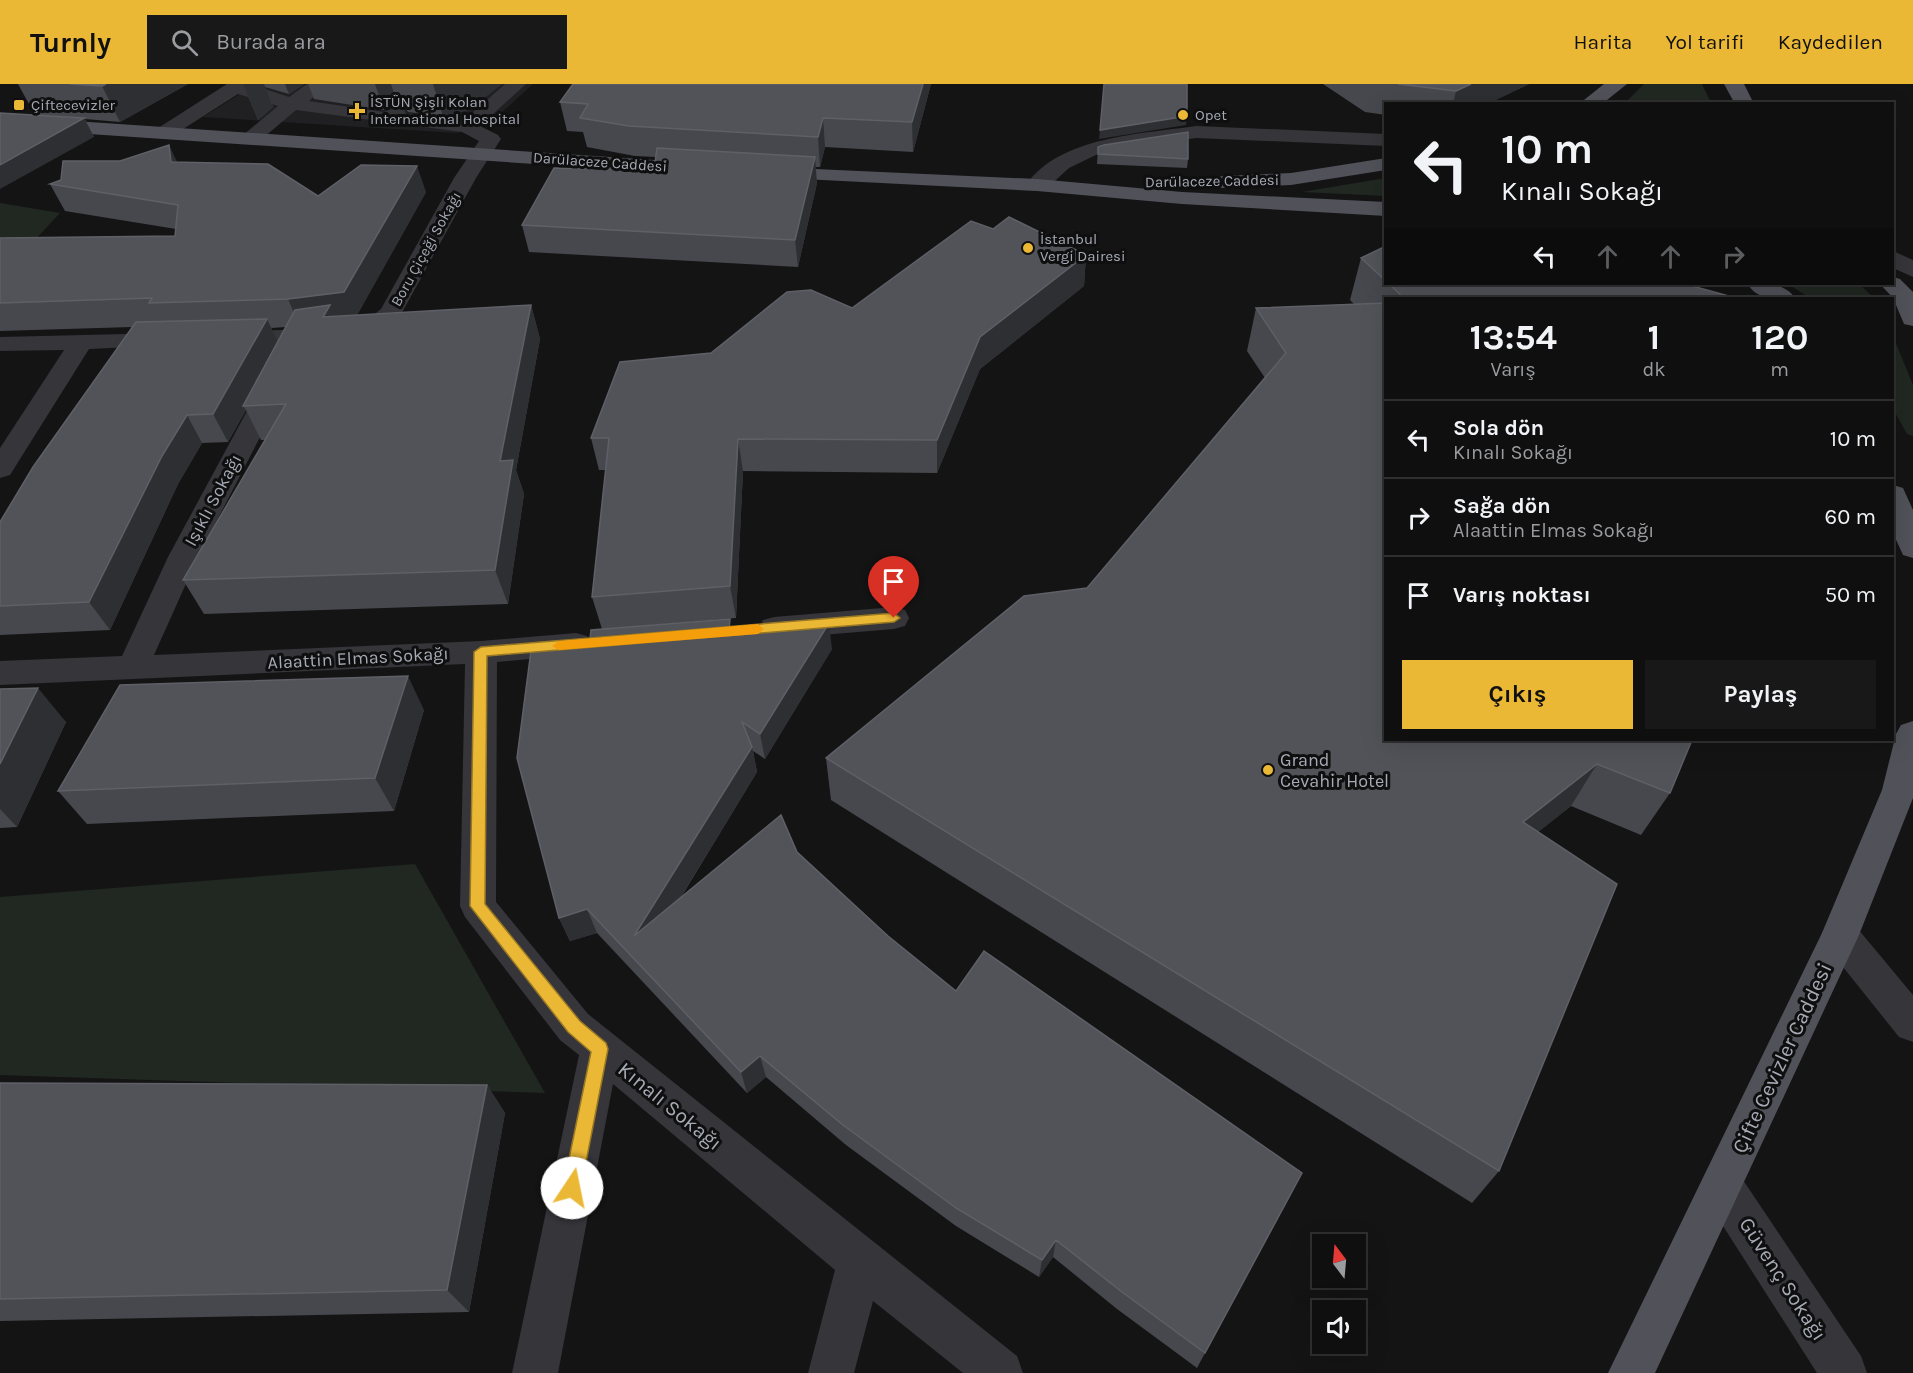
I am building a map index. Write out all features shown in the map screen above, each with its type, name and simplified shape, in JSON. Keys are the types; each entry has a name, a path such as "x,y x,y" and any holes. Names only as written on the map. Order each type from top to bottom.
{"main road":[{"path":"1591,102 1617,84"},
{"path":"1734,84 1744,102"},
{"name":"Darülaceze Caddesi","path":"0,122 162,135 724,170"},
{"name":"Darülaceze Caddesi","path":"1037,185 1090,182 1196,183 1281,179 1384,164"},
{"name":"Darülaceze Caddesi","path":"748,172 1037,185 1182,198 1384,209"},
{"path":"1762,285 1781,297"},
{"path":"1893,285 1903,295 1913,319"},
{"path":"1894,497 1913,548"},
{"name":"Çifte Cevizler Caddesi","path":"1631,1373 1722,1186 1906,791 1913,734"}],"street":[{"path":"249,140 319,84"},
{"path":"467,127 516,84"},
{"path":"162,135 238,86 292,104 467,127 491,139 481,154"},
{"path":"1037,185 1062,164 1097,147 1196,132 1384,140"},
{"name":"Boru Çiçeği Sokağı","path":"0,344 196,339 291,354 374,326 391,313 465,178 481,154"},
{"path":"1894,259 1913,270"},
{"path":"0,469 81,342"},
{"name":"Işıklı Sokağı","path":"132,668 183,557 291,354"},
{"path":"741,630 894,618"},
{"name":"Alaattin Elmas Sokağı","path":"0,673 481,652 599,642"},
{"name":"Kınalı Sokağı","path":"481,652 478,906 574,1027 860,1262 1000,1373"},
{"path":"1840,935 1913,1024"},
{"path":"535,1373 600,1049"},
{"name":"Güvenç Sokağı","path":"1722,1186 1844,1373"},
{"path":"831,1373 860,1262"}],"shaded area":[{"name":"İSTÜN Şişli Kolan International Hospital","path":"256,84 533,84 488,125 457,133 203,117"},
{"path":"1644,84 1702,84 1711,102 1626,102"},
{"path":"1384,178 1384,196 1302,192"},
{"path":"0,203 60,213 33,242 0,242"},
{"path":"1790,285 1860,285 1873,297 1808,297"},
{"path":"1894,338 1913,385 1913,436 1907,434 1894,411"},
{"path":"415,864 545,1093 0,1075 0,897"}],"building":[{"path":"70,84 106,84 102,86"},
{"path":"573,84 923,84 912,122 823,118 818,137 629,126 580,118 588,104 560,102"},
{"path":"1104,84 1187,84 1187,116 1100,130"},
{"path":"1398,84 1471,84 1456,91"},
{"path":"0,113 84,118 0,165"},
{"path":"1188,132 1188,159 1098,154 1098,147 1104,145"},
{"path":"169,145 171,162 268,164 318,196 361,165 417,166 344,292 288,299 149,303 152,298 0,303 0,238 175,236 178,205 50,184 61,180 63,161 120,161"},
{"path":"657,148 815,157 795,240 522,225 554,168 654,170"},
{"path":"1009,217 1086,255 980,337 937,440 738,439 730,586 592,597 609,438 591,438 620,362 711,353 787,292 811,290 852,308 971,221 993,229"},
{"path":"1384,247 1384,279 1361,258"},
{"path":"1390,285 1689,285 1732,297 1403,297"},
{"name":"Grand Cevahir Hotel","path":"1384,303 1384,741 1692,741 1670,793 1597,764 1523,822 1617,884 1499,1171 826,758 1024,596 1087,588 1286,353 1256,308"},
{"path":"330,305 323,317 531,305 500,461 513,460 495,570 183,580 286,404 243,406 295,310"},
{"path":"267,319 213,414 187,415 162,456 89,602 0,606 0,522 33,467 136,322"},
{"path":"730,619 729,630 829,623 760,734 742,722 752,747 634,936 781,815 797,852 888,936 956,991 984,951 1302,1173 1205,1353 1056,1240 1042,1260 956,1208 843,1125 760,1056 741,1072 587,909 559,918 517,758 532,643 590,639 591,630"},
{"path":"408,676 375,778 58,791 120,685"},
{"path":"38,688 0,764 0,689"},
{"path":"0,1083 487,1085 447,1290 0,1299"}],"slow traffic":[{"path":"559,646 758,629"}],"place":[{"name":"Çiftecevizler","path":"19,105"},
{"name":"İSTÜN Şişli Kolan International Hospital","path":"357,111"},
{"name":"Opet","path":"1183,115"},
{"name":"İstanbul Vergi Dairesi","path":"1028,248"},
{"name":"Grand Cevahir Hotel","path":"1268,770"}],"route":[{"path":"572,1188 600,1049 574,1027 478,906 481,652 894,618"}]}
